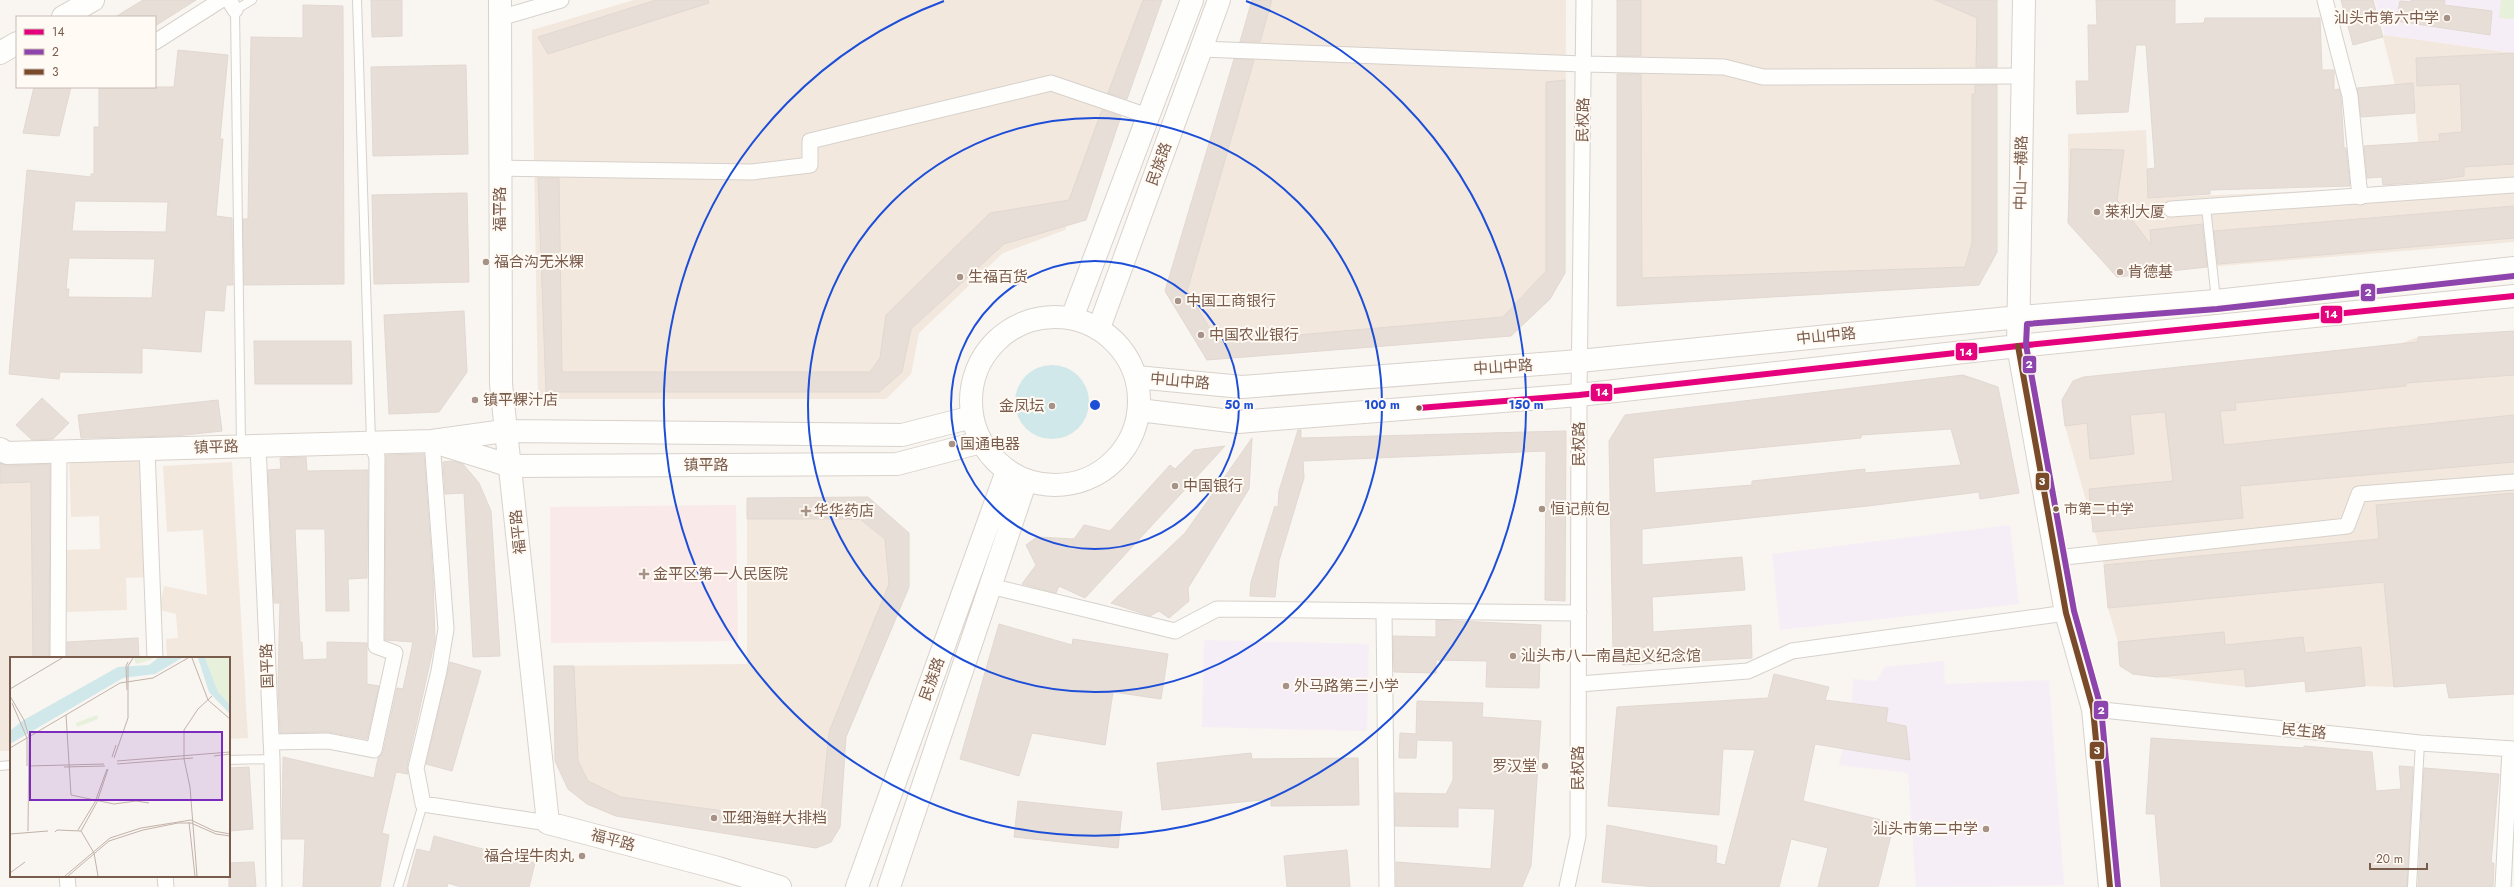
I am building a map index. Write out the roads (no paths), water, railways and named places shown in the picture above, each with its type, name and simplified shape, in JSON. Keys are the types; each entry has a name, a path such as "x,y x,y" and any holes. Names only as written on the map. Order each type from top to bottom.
{"street":[{"path":"65,16 93,0"},
{"path":"156,41 221,0"},
{"path":"500,9 561,0"},
{"name":"民族路","path":"1072,318 1192,0"},
{"name":"民族路","path":"1098,328 1219,0"},
{"name":"民权路","path":"1568,887 1578,836 1579,361 1584,0"},
{"name":"中山一横路","path":"2024,0 2018,346 2066,613 2093,709 2110,887"},
{"path":"2325,0 2350,96 2360,197"},
{"name":"福平路","path":"500,9 501,384 504,431 511,466 548,823 718,868 780,887"},
{"path":"0,53 16,44"},
{"path":"1201,49 1583,64 1724,67 1763,77 2023,76"},
{"path":"500,168 752,172 810,165 810,141 1051,83 1148,116"},
{"path":"2171,209 2360,197 2514,184"},
{"name":"中山中路","path":"1136,377 1242,387 1579,361 2018,317 2216,301 2514,268"},
{"name":"中山中路","path":"1139,410 1238,422 1579,395 2018,346 2514,296"},
{"path":"1044,317 1072,318 1098,328 1115,341 1128,358 1136,377 1139,410 1133,434 1119,456 1099,472 1076,482 1057,484 1016,475 993,458 981,442 972,417 971,389 979,363 995,341 1024,323 1044,317"},
{"name":"镇平路","path":"0,449 7,453 432,441 504,431 902,435 972,417"},
{"path":"432,441 446,629 439,671 416,768 423,804 548,823"},
{"name":"镇平路","path":"432,441 511,466 897,464 981,442"},
{"path":"271,742 328,741 374,750 395,653 376,646 376,457 371,443"},
{"name":"国平路","path":"250,446 272,759 274,887"},
{"path":"147,449 155,657"},
{"path":"58,657 59,451"},
{"name":"民族路","path":"889,887 990,586 1016,475"},
{"name":"民族路","path":"858,887 1016,475"},
{"path":"2056,558 2347,526 2359,494 2514,482"},
{"path":"990,586 1176,631 1217,609 1579,613"},
{"path":"1384,611 1388,887"},
{"path":"1579,684 1748,671 1792,651 2066,613"},
{"name":"民生路","path":"2093,709 2420,743 2512,749"},
{"path":"2503,887 2512,749"},
{"path":"67,877 68,887"},
{"path":"165,877 166,887"}],"lane":[{"path":"250,446 232,5 252,0"},
{"path":"357,0 371,443"},
{"path":"2206,207 2216,301"},
{"path":"2412,887 2420,743"},
{"path":"230,760 272,759"},
{"path":"0,766 10,765"},
{"path":"398,887 423,804"}],"water":[{"path":"1052,365 1066,368 1078,376 1086,388 1089,402 1086,416 1078,428 1066,436 1052,439 1038,436 1026,428 1018,416 1015,402 1018,388 1026,376 1038,368"}],"place":[{"name":"汕头市第六中学","path":"2447,18"},
{"name":"莱利大厦","path":"2097,212"},
{"name":"福合沟无米粿","path":"486,262"},
{"name":"肯德基","path":"2120,272"},
{"name":"生福百货","path":"960,277"},
{"name":"中国工商银行","path":"1178,301"},
{"name":"中国农业银行","path":"1201,335"},
{"name":"镇平粿汁店","path":"475,400"},
{"name":"金凤坛","path":"1052,406"},
{"name":"国通电器","path":"952,444"},
{"name":"中国银行","path":"1175,486"},
{"name":"恒记煎包","path":"1542,509"},
{"name":"市第二中学","path":"2056,509"},
{"name":"华华药店","path":"806,511"},
{"name":"金平区第一人民医院","path":"644,574"},
{"name":"汕头市八一南昌起义纪念馆","path":"1513,656"},
{"name":"外马路第三小学","path":"1286,686"},
{"name":"罗汉堂","path":"1545,766"},
{"name":"亚细海鲜大排档","path":"714,818"},
{"name":"汕头市第二中学","path":"1986,829"},
{"name":"福合埕牛肉丸","path":"582,856"}]}
